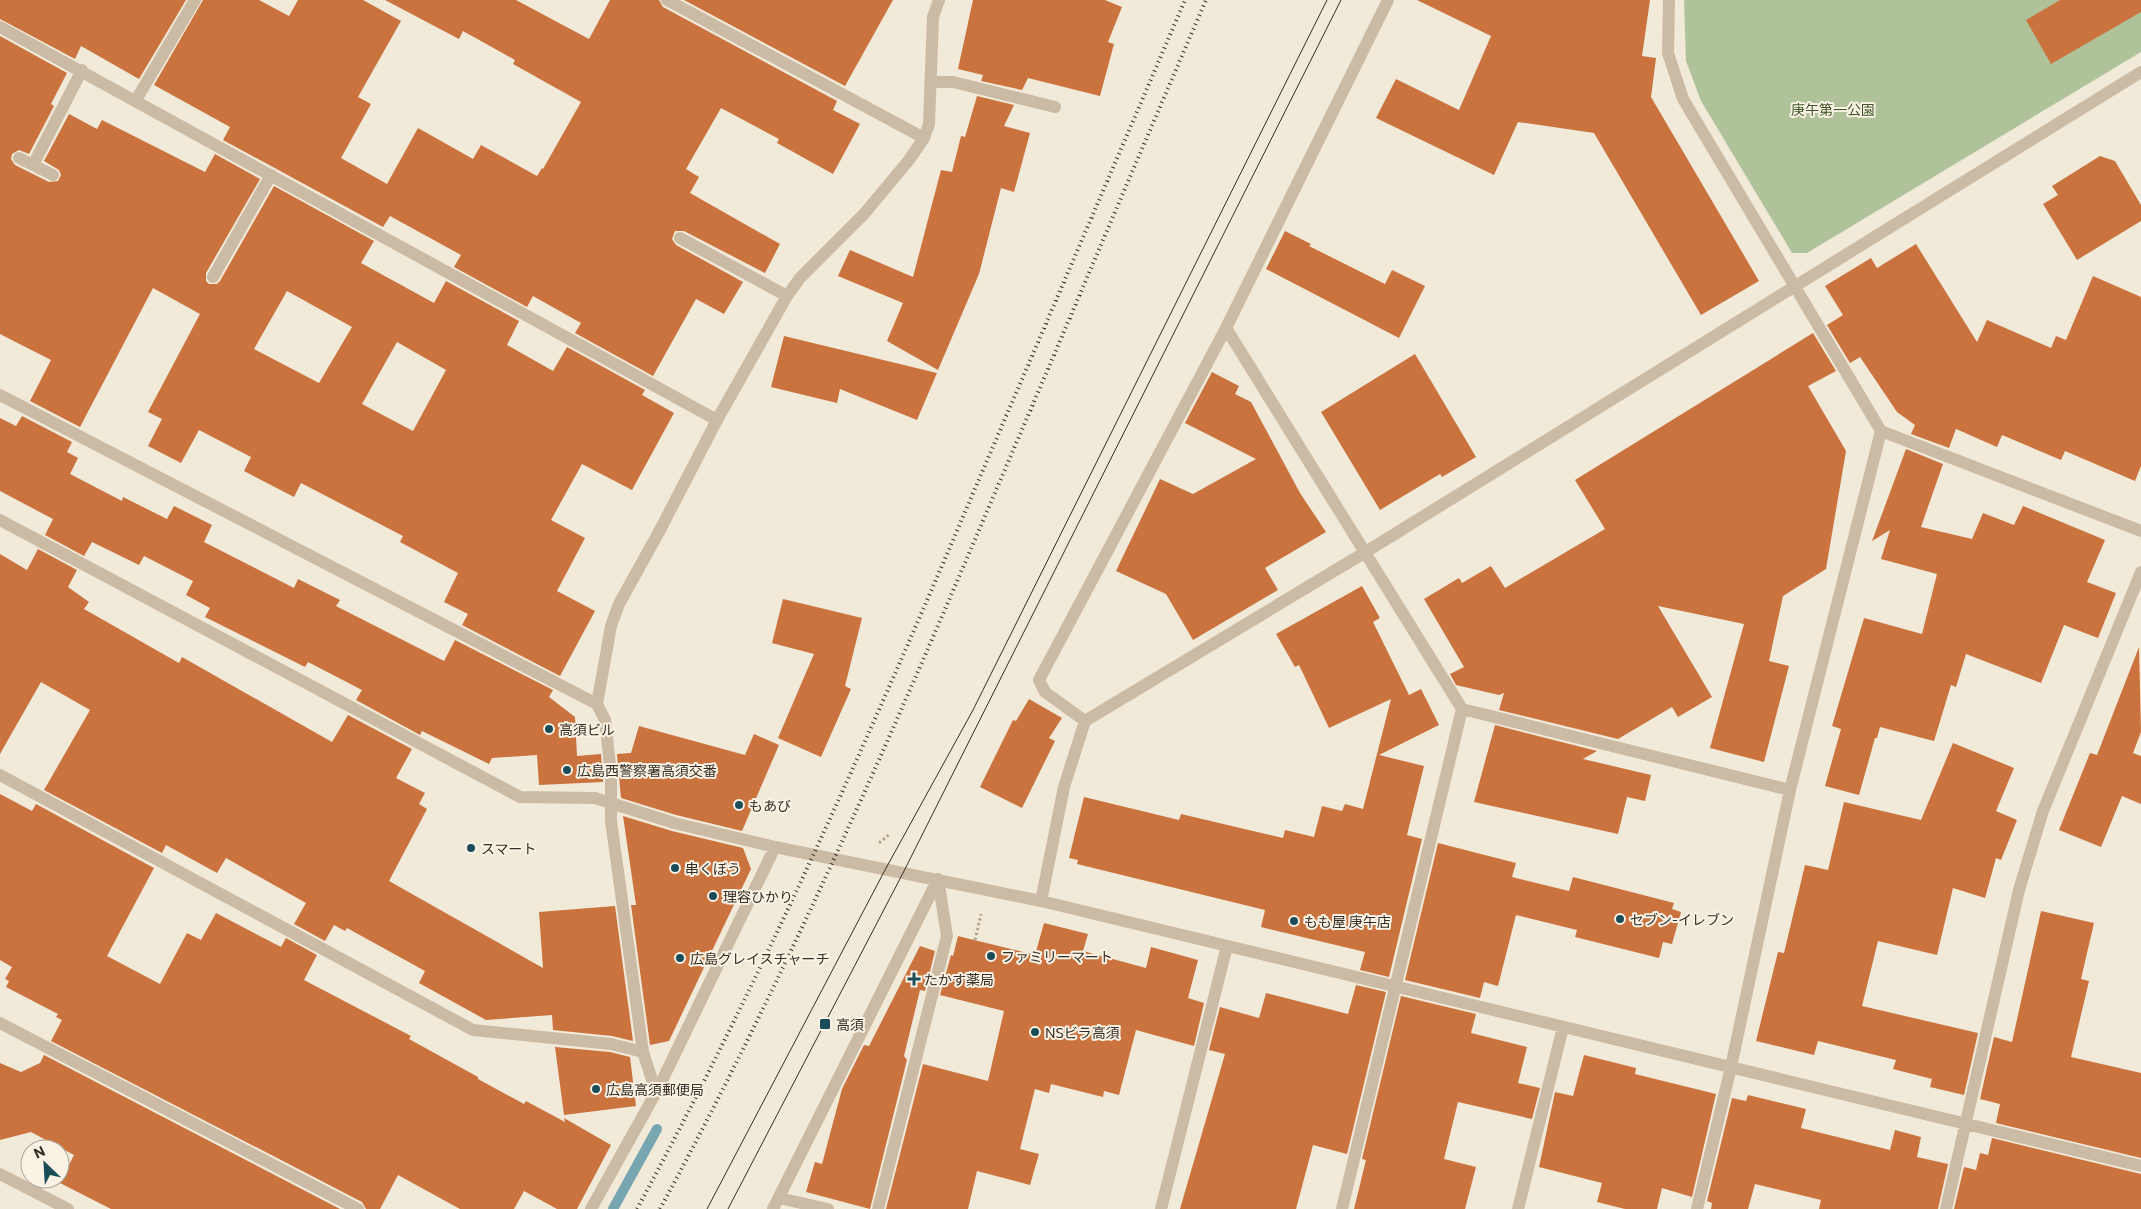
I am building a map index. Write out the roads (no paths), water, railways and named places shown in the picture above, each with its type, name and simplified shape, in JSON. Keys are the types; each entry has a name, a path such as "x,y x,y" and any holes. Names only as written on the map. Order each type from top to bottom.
{"street":[{"path":"136,100 195,0"},
{"path":"667,0 924,138"},
{"path":"597,704 611,626 619,604 717,420 787,296 800,278 864,214 909,160 924,138 929,124 933,17 939,0"},
{"path":"1085,721 1045,692 1039,680 1226,328 1388,0"},
{"path":"1669,0 1668,53 1683,99 1881,431 2141,531"},
{"path":"0,27 82,70 717,420"},
{"path":"33,166 82,70"},
{"path":"1041,901 1064,787 1085,721 1364,553 2141,72"},
{"path":"930,82 953,82 1055,107"},
{"path":"19,158 53,176"},
{"path":"214,277 271,175"},
{"path":"680,238 787,296"},
{"path":"1226,328 1462,709 1790,790"},
{"path":"0,394 597,704 605,720 612,804 611,820 643,1052 653,1083 659,1087"},
{"path":"1697,1209 1731,1067 1790,790 1881,431"},
{"path":"0,520 520,797 595,798 674,822 775,847 1041,901 2141,1166"},
{"path":"1946,1209 2019,890 2043,811 2141,572"},
{"path":"1342,1209 1462,709"},
{"path":"0,775 473,1030 611,1044 643,1052"},
{"path":"591,1209 659,1087 775,847"},
{"path":"828,1209 776,1204 938,879"},
{"path":"878,1209 947,936 938,879"},
{"path":"1161,1209 1227,946"},
{"path":"0,1023 358,1209"},
{"path":"1518,1209 1563,1027"},
{"path":"0,1174 68,1209"}],"waterway":[{"path":"613,1209 657,1129"}],"tram line":[{"path":"707,1209 885,870 973,710 1327,0"},
{"path":"728,1209 903,873 1341,0"}],"railway":[{"path":"637,1209 729,1031 857,760 1185,0"},
{"path":"660,1209 749,1037 872,775 950,598 1206,0"}],"place":[{"name":"高須ビル","path":"549,729"},
{"name":"広島西警察署高須交番","path":"567,770"},
{"name":"もあび","path":"739,805"},
{"name":"スマート","path":"471,848"},
{"name":"串くぼう","path":"675,868"},
{"name":"理容ひかり","path":"713,896"},
{"name":"セブン-イレブン","path":"1620,919"},
{"name":"もも屋 庚午店","path":"1294,921"},
{"name":"ファミリーマート","path":"991,956"},
{"name":"広島グレイスチャーチ","path":"680,958"},
{"name":"たかす薬局","path":"914,979"},
{"name":"高須","path":"825,1024"},
{"name":"NSビラ高須","path":"1035,1032"},
{"name":"広島高須郵便局","path":"596,1089"}],"park label":[{"name":"庚午第一公園","path":"1833,109"}]}
